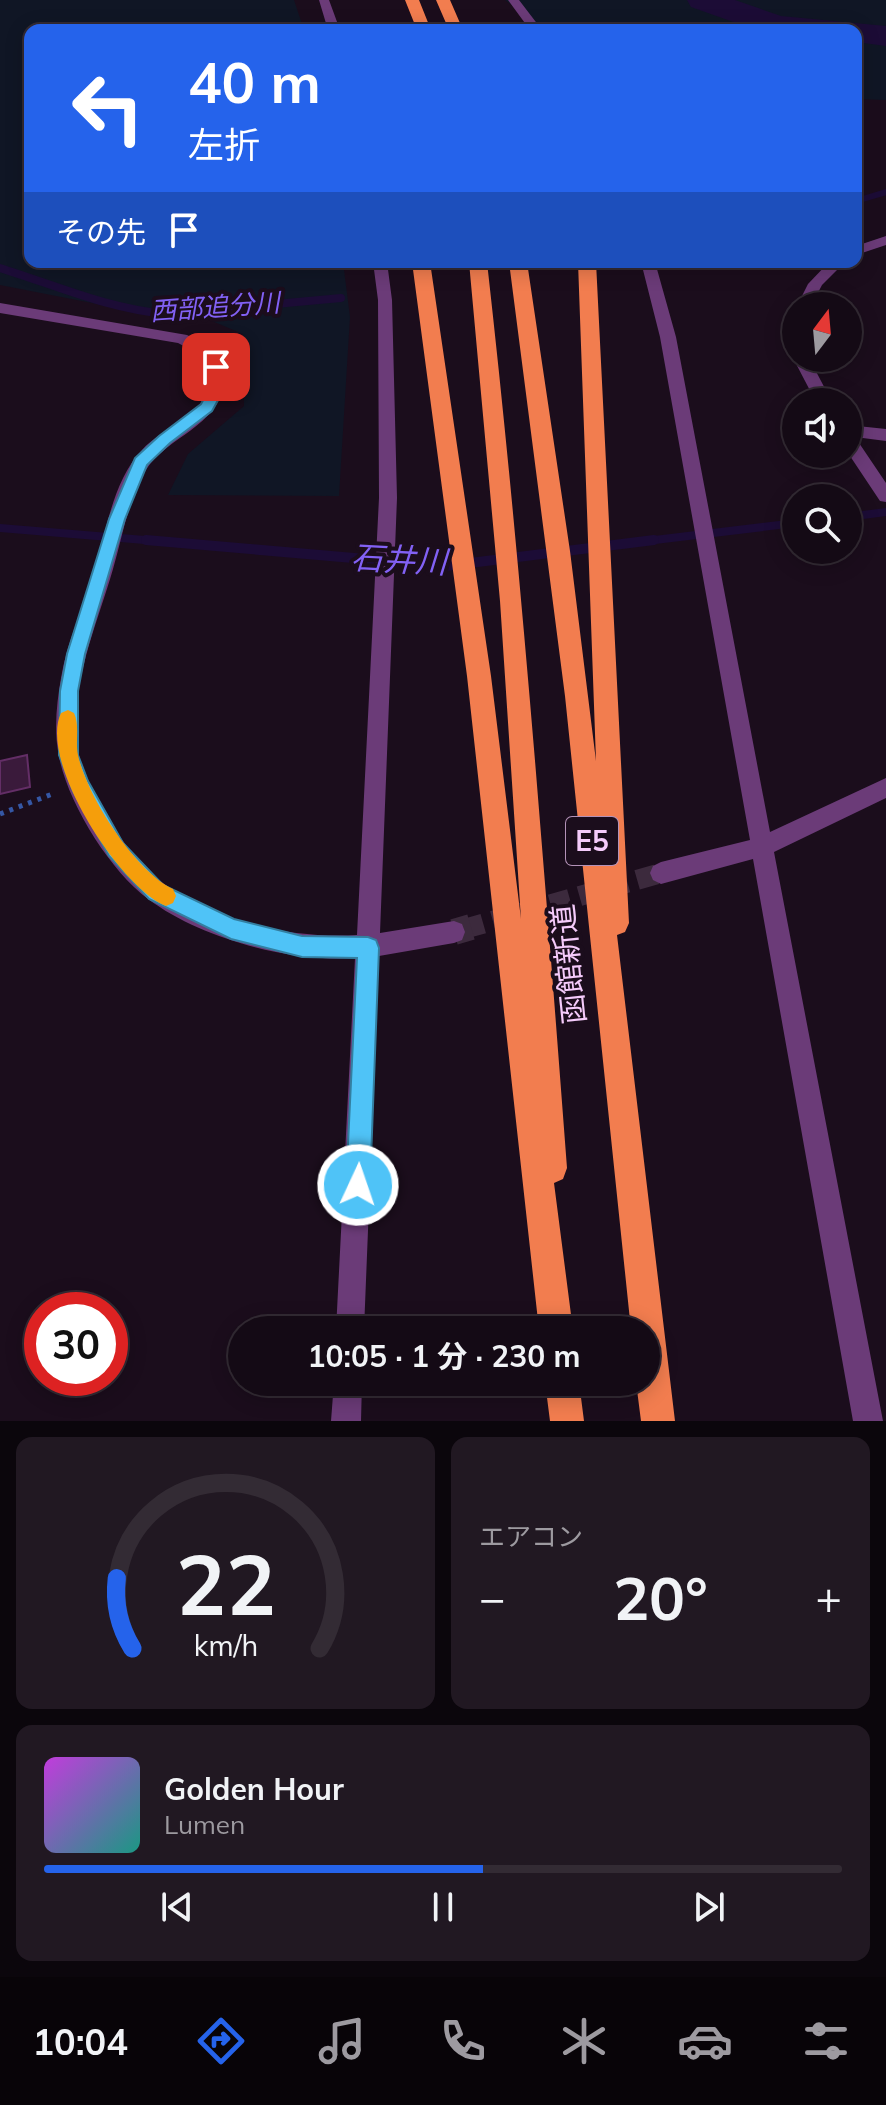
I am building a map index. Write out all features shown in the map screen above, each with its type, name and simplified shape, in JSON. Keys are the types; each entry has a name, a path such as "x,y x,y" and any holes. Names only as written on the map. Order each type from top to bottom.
{"highway":[{"path":"412,0 422,24"},
{"path":"443,0 453,24"},
{"path":"422,268 479,676 554,1316"},
{"name":"函館新道","path":"479,268 495,410 517,679 563,1316"},
{"name":"函館新道","path":"519,268 541,410 573,663 658,1421"},
{"path":"587,268 589,355 610,727 621,1107"},
{"path":"566,1396 569,1421"}],"street":[{"path":"324,0 332,24"},
{"path":"513,0 531,24"},
{"path":"862,249 886,240"},
{"path":"351,1316 388,498 385,300 381,268"},
{"path":"650,268 668,337 868,1421"},
{"path":"809,292 830,268"},
{"path":"0,308 182,339 204,349 216,367 214,393 207,407 164,439 141,462 117,519 76,654 69,691 69,755 79,785 116,849 156,892 231,929 302,946 368,948 454,932"},
{"path":"862,431 886,435"},
{"path":"862,461 886,496"},
{"path":"661,873 761,847 886,788"},
{"path":"346,1421 347,1396"}],"path":[{"path":"0,814 79,785"}],"shaded area":[{"path":"0,0 294,0 302,24 24,24 24,268 344,268 350,317 339,496 168,495 188,454 244,406 243,334 200,316 143,313 0,285"},
{"path":"505,0 886,0 886,100 862,99 862,24 538,24"}],"building":[{"path":"27,755 30,787 0,794 0,761"}],"waterway":[{"path":"703,0 771,24"},
{"path":"862,33 886,36"},
{"name":"西部追分川","path":"862,199 886,192"},
{"name":"西部追分川","path":"0,268 102,302 166,314 341,298"},
{"name":"石井川","path":"862,515 886,512"},
{"name":"石井川","path":"638,542 782,525"},
{"name":"石井川","path":"0,528 169,542"},
{"name":"石井川","path":"146,540 446,566 638,542"},
{"name":"石井川","path":"638,542 654,540"}],"tunnel":[{"path":"470,927 661,873"},
{"path":"454,932 470,927"},
{"path":"464,929 470,927"}],"slow traffic":[{"path":"68,718 69,755 79,785 116,849 156,892 166,896"}],"route":[{"path":"216,367 214,393 207,407 164,439 141,462 117,519 76,654 69,691 69,755 79,785 116,849 156,892 231,929 302,946 368,948 358,1185"}]}
